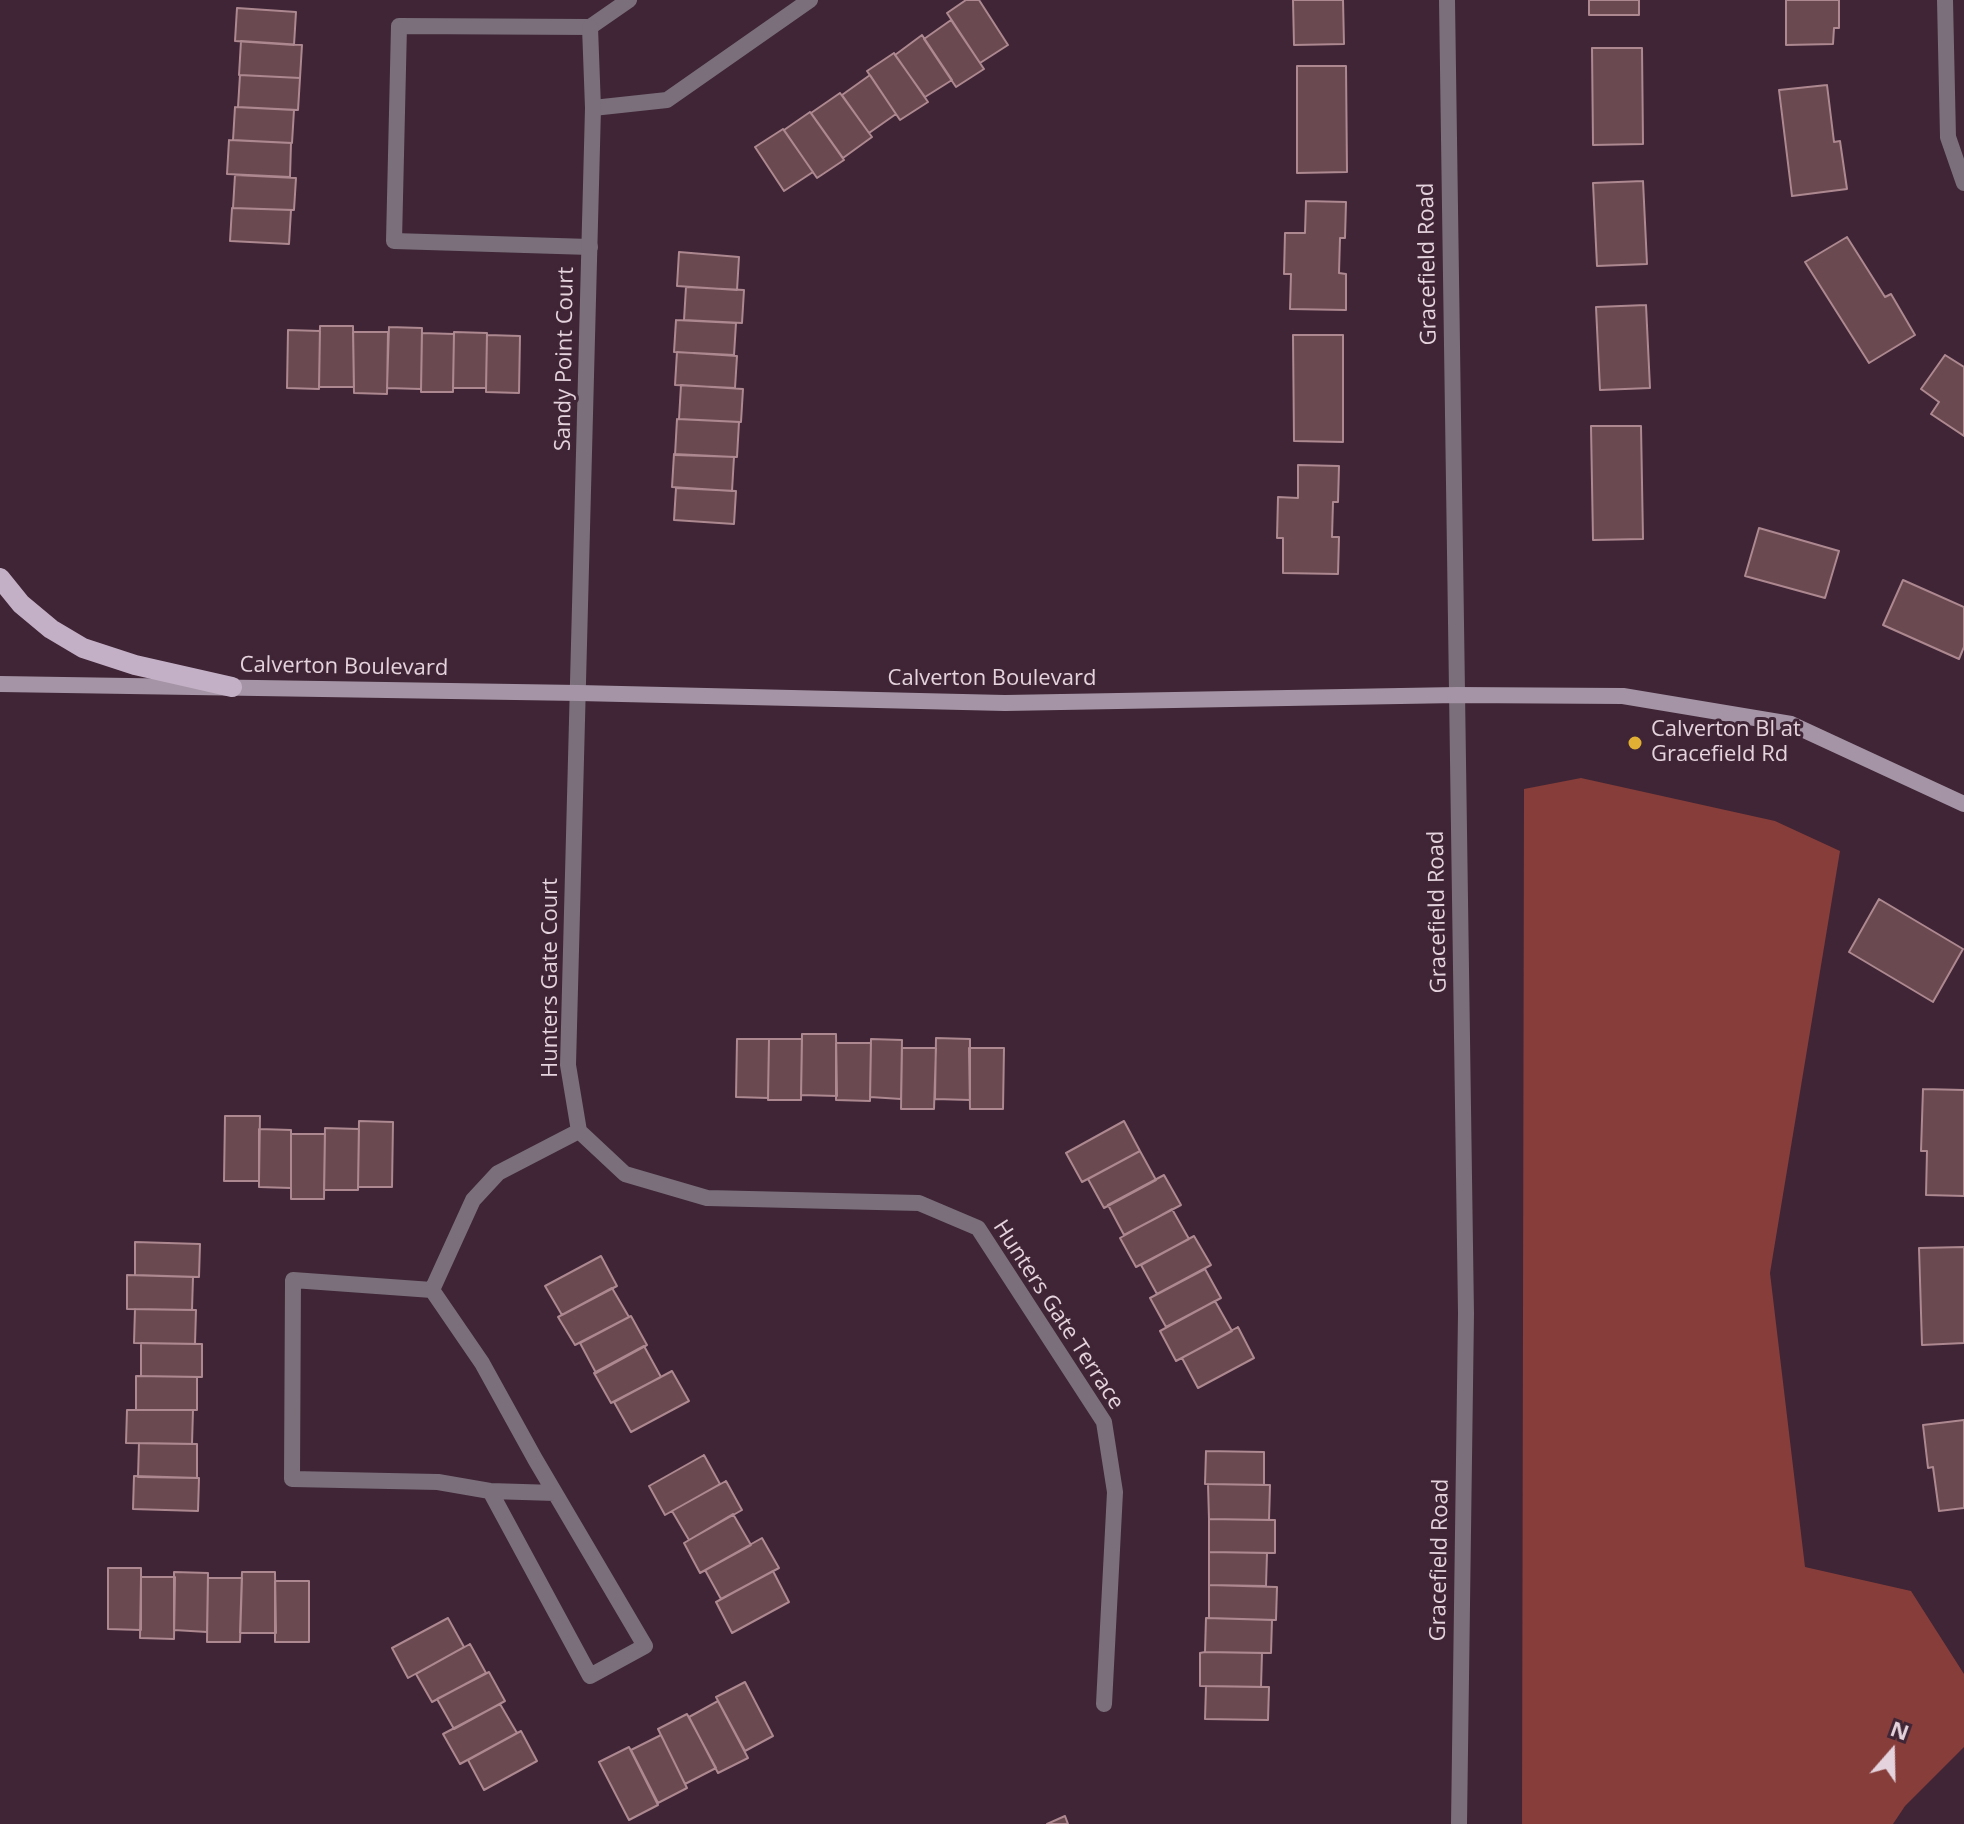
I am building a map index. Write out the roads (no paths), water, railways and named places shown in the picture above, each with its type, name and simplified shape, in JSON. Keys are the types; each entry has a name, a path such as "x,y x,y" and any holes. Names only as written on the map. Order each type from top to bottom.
{"main road":[{"path":"0,578 21,604 51,629 83,648 135,665 232,687"}],"street":[{"path":"590,247 394,241 399,26 590,27 629,0"},
{"path":"593,108 667,100 810,0"},
{"name":"Gracefield Road","path":"1447,0 1466,1313 1459,1824"},
{"path":"1945,0 1948,137 1964,183"},
{"name":"Sandy Point Court","path":"579,693 593,108 590,27"},
{"name":"Calverton Boulevard","path":"0,684 1005,703 1457,695 1623,696 1791,724 1964,804"},
{"name":"Hunters Gate Court","path":"579,693 568,1065 579,1131"},
{"path":"432,1290 473,1200 498,1173 579,1131"},
{"name":"Hunters Gate Terrace","path":"579,1131 625,1174 707,1198 919,1203 978,1228 1104,1422 1115,1492 1104,1704"},
{"path":"432,1290 293,1280 292,1479 438,1482 490,1491 555,1493"},
{"path":"432,1290 482,1363 645,1646 590,1676 490,1491"}],"place":[{"name":"Calverton Bl at Gracefield Rd","path":"1635,743"}]}
